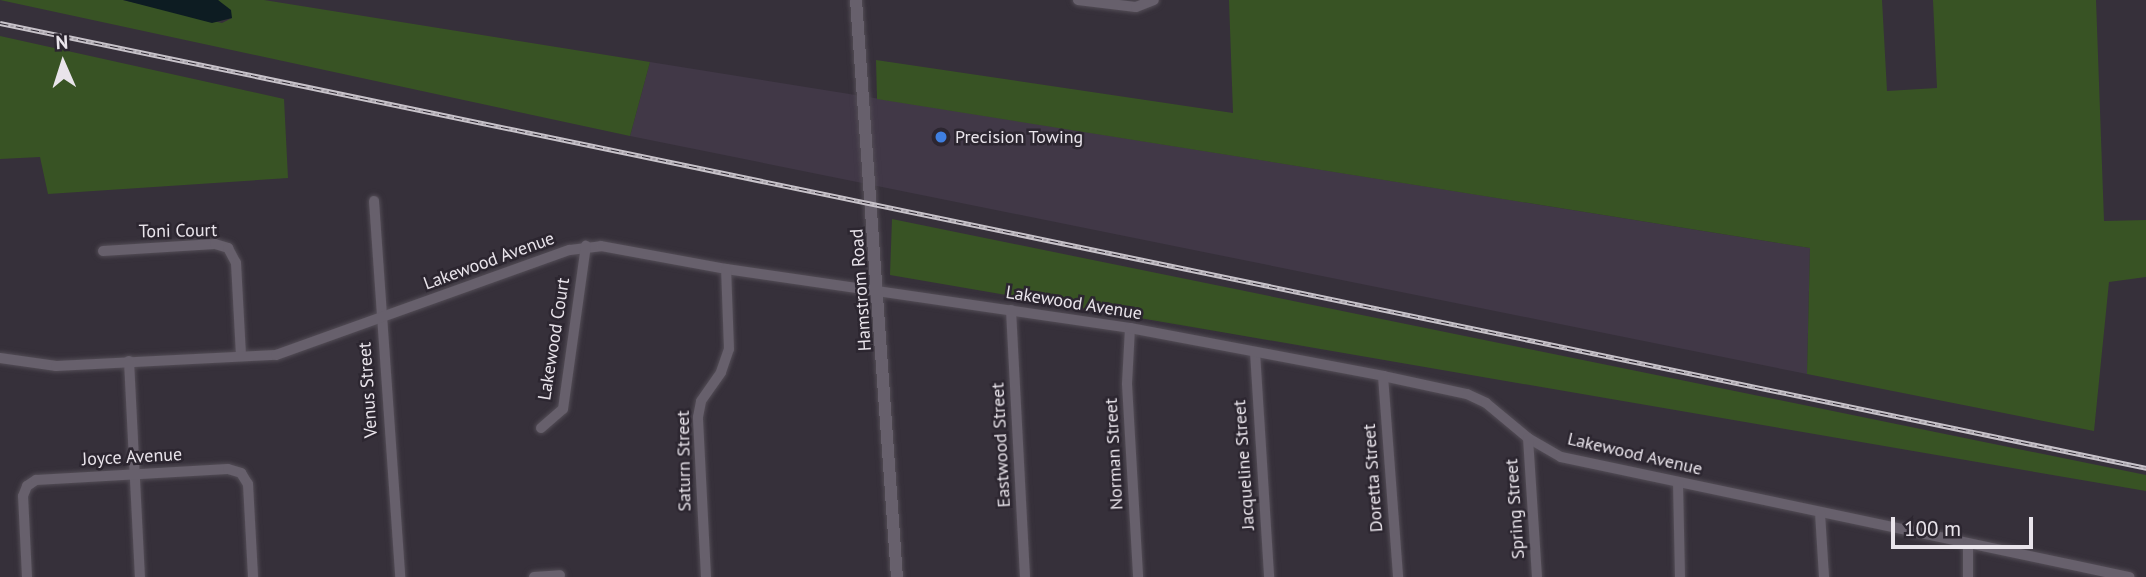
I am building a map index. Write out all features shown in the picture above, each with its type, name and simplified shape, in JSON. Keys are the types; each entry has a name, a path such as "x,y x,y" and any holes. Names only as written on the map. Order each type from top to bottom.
{"street":[{"name":"Hamstrom Road","path":"856,0 880,292 897,577"},
{"path":"1078,0 1136,7 1154,0"},
{"name":"Venus Street","path":"374,201 380,319 400,577"},
{"name":"Toni Court","path":"103,251 215,244 228,248 236,260 241,356"},
{"name":"Lakewood Avenue","path":"0,358 40,366 289,352 586,246 1130,328 1383,376 1466,394 1486,403 1528,438 1561,457 2129,577"},
{"name":"Lakewood Court","path":"541,428 563,409 586,246"},
{"name":"Saturn Street","path":"706,577 698,416 701,401 721,372 729,349 726,269"},
{"name":"Eastwood Street","path":"1011,310 1025,577"},
{"name":"Norman Street","path":"1130,328 1127,384 1138,577"},
{"name":"Jacqueline Street","path":"1255,352 1269,577"},
{"path":"129,362 140,577"},
{"name":"Doretta Street","path":"1383,376 1398,577"},
{"name":"Spring Street","path":"1528,438 1537,577"},
{"name":"Joyce Avenue","path":"27,577 23,496 27,486 36,480 228,469 241,473 248,484 253,577"},
{"path":"1678,482 1680,577"},
{"path":"1820,513 1824,577"},
{"path":"1968,544 1968,577"},
{"path":"534,577 560,575"}],"shaded area":[{"path":"123,0 218,0 231,10 232,18 212,23"},
{"path":"650,62 1810,248 1807,374 630,136"}],"green space":[{"path":"0,0 123,0 222,23 232,18 218,0 264,0 650,62 630,136"},
{"path":"1229,0 1882,0 1887,91 1937,88 1933,0 2096,0 2104,221 2146,220 2146,277 2109,282 2094,431 1807,374 1810,248 877,99 876,60 1233,113"},
{"path":"0,36 284,99 288,178 48,194 40,157 0,159"},
{"path":"892,219 2146,475 2146,491 890,275"}],"railway":[{"path":"0,23 2146,468"}],"place":[{"name":"Precision Towing","path":"941,137"}]}
